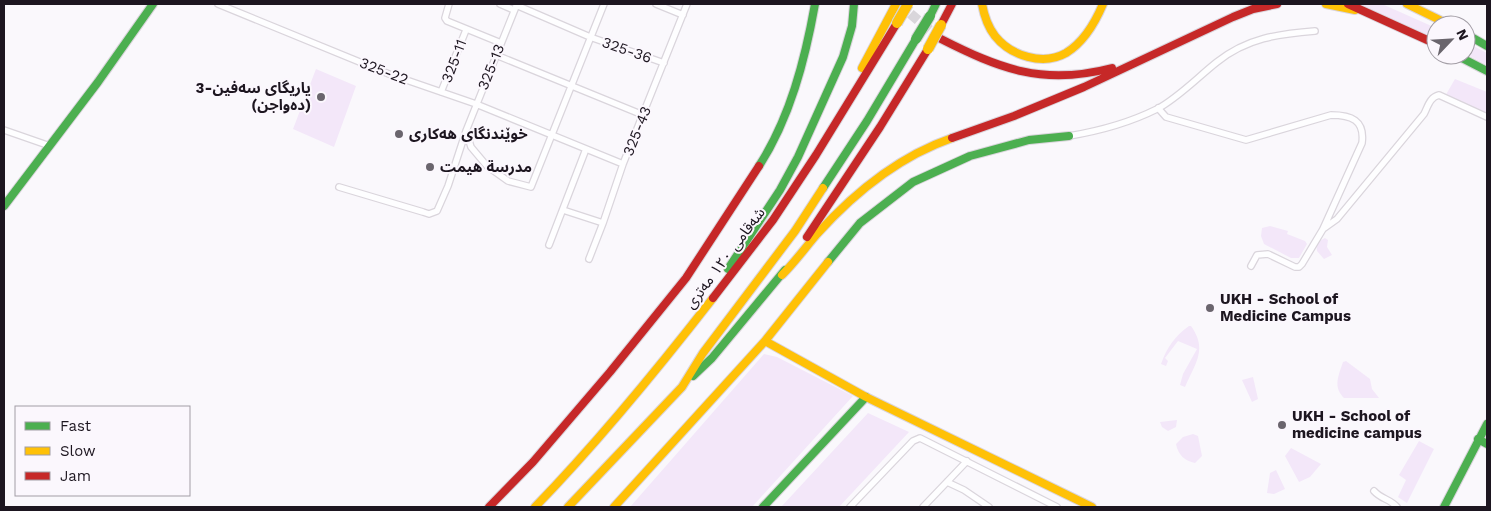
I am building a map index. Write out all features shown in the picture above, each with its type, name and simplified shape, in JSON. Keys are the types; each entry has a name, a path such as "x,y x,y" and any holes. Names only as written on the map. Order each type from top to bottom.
{"main road":[{"path":"4,206 113,62 153,4"},
{"path":"489,507 533,462 604,380 686,278 771,147 792,95 808,42 815,4"},
{"path":"671,352 765,212 792,168 843,58 852,26 854,4"},
{"path":"893,20 896,4"},
{"name":"شەقامی ١٢٠ مەتری","path":"535,507 565,476 671,352 773,220 806,170 893,20 908,4"},
{"path":"682,387 703,353 795,231 867,120 936,4"},
{"path":"782,275 875,134 928,49 952,4"},
{"path":"982,4 987,22 995,36 1003,44 1026,56 1046,59 1056,57 1075,47 1091,28 1103,4"},
{"path":"568,507 632,438 712,358 816,235 846,203 892,168 937,143 1014,116 1084,87 1253,9 1277,4"},
{"path":"1326,4 1372,14"},
{"path":"1348,4 1426,39"},
{"path":"1406,4 1429,15"},
{"path":"939,38 972,55 1009,69 1054,77 1071,77 1101,72 1152,54"},
{"path":"1476,40 1487,46"},
{"path":"1475,65 1487,71"},
{"path":"614,507 765,341 860,223 913,182 970,156 1029,140 1069,136"},
{"path":"765,341 866,397 1092,507"},
{"path":"763,507 866,397"},
{"path":"1444,507 1483,442 1487,424"}],"street":[{"name":"325-22","path":"218,4 389,74 476,104 623,164"},
{"path":"449,4 445,19 466,30 501,43"},
{"name":"325-36","path":"500,4 516,6 590,37 664,63"},
{"path":"466,130 471,147 487,166 508,181 531,187 604,4"},
{"path":"656,4 683,15"},
{"name":"325-43","path":"589,259 623,164 687,4"},
{"name":"325-13","path":"338,187 429,214 437,211 448,186 476,104 516,6"},
{"name":"325-11","path":"441,92 466,30"},
{"path":"1069,136 1125,123 1158,108 1218,61 1254,41 1274,35 1315,31"},
{"path":"496,55 643,115"},
{"path":"1323,229 1337,219 1424,114 1432,98 1439,95 1487,117"},
{"path":"1158,108 1166,116 1246,140 1331,115 1343,115 1352,118 1360,124 1364,133 1362,143 1323,229 1302,264 1299,267 1268,254 1257,255 1251,266"},
{"path":"4,130 50,146"},
{"path":"549,244 586,149"},
{"path":"563,210 603,223"},
{"path":"850,507 913,441 918,439 926,440 1048,505 1057,507"},
{"path":"923,507 967,461"},
{"path":"948,482 989,507"},
{"path":"1374,491 1381,498 1392,501 1397,507"}],"shaded area":[{"path":"1358,4 1382,4 1426,24 1426,35"},
{"path":"1476,47 1487,53 1487,65 1476,59"},
{"path":"316,69 356,86 334,147 293,129"},
{"path":"1455,79 1487,92 1487,120 1444,98"},
{"path":"1270,226 1288,231 1287,234 1305,241 1307,244 1299,258 1291,258 1264,244 1261,236 1262,228"},
{"path":"1325,238 1328,240 1327,247 1332,255 1324,259 1317,251 1316,243"},
{"path":"1191,326 1199,342 1199,350 1196,363 1185,387 1180,385 1183,374 1197,349 1178,341 1165,358 1168,361 1166,366 1161,364 1172,342"},
{"path":"764,354 777,357 853,396 752,507 630,507"},
{"path":"1346,361 1370,379 1372,389 1379,398 1344,398 1338,390 1338,382 1343,362"},
{"path":"1253,377 1258,399 1252,402 1242,380"},
{"path":"868,413 909,432 839,507 781,507"},
{"path":"1177,420 1176,427 1168,431 1162,427 1160,422"},
{"path":"1193,434 1198,436 1202,456 1195,463 1182,457 1176,444 1183,437"},
{"path":"1419,441 1434,449 1407,503 1398,497 1406,480 1399,475"},
{"path":"1291,448 1321,464 1310,477 1299,482 1285,456"},
{"path":"1276,470 1285,489 1274,494 1267,493 1270,473"}],"tunnel":[{"path":"899,4 939,38"}],"traffic: fast":[{"path":"4,206 98,82 153,4"},
{"path":"759,166 770,148 795,88 815,4"},
{"path":"728,269 780,190 798,157 843,57 852,26 854,4"},
{"path":"930,16 936,4"},
{"path":"916,39 930,16"},
{"path":"823,188 867,121 916,39"},
{"path":"1476,40 1487,46"},
{"path":"1475,65 1487,71"},
{"path":"828,262 860,223 913,182 970,156 1029,140 1069,136"},
{"path":"693,376 712,358 785,270"},
{"path":"763,507 866,397"},
{"path":"1444,507 1487,424"},
{"path":"1478,439 1487,444"}],"traffic: slow":[{"path":"862,68 896,4"},
{"path":"897,23 908,4"},
{"path":"982,4 990,29 1002,43 1018,54 1038,59 1057,57 1072,49 1084,38 1093,25 1103,4"},
{"path":"1326,4 1355,10"},
{"path":"1407,4 1430,15"},
{"path":"928,49 941,25"},
{"path":"782,275 831,219 862,190 896,165 952,138"},
{"path":"568,507 682,387 703,353 795,231 823,188"},
{"path":"614,507 765,341 828,262"},
{"path":"535,507 627,405 713,298"},
{"path":"765,341 866,397 1092,507"}],"traffic: jam":[{"path":"941,25 952,4"},
{"path":"952,138 1014,116 1084,87 1233,17 1253,9 1277,4"},
{"path":"1348,4 1426,39"},
{"path":"713,298 773,220 816,155 897,23"},
{"path":"939,38 1002,66 1043,75 1087,73 1112,68"},
{"path":"807,237 880,127 928,49"},
{"path":"489,507 533,462 610,372 686,278 759,166"}],"place":[{"name":"یاریگای سەفین-3 (دەواجن)","path":"321,97"},
{"name":"خوێندنگای هەکاری","path":"399,134"},
{"name":"مدرسة هيمت","path":"430,167"},
{"name":"UKH - School of Medicine Campus","path":"1210,308"},
{"name":"UKH - School of medicine campus","path":"1282,425"}]}
